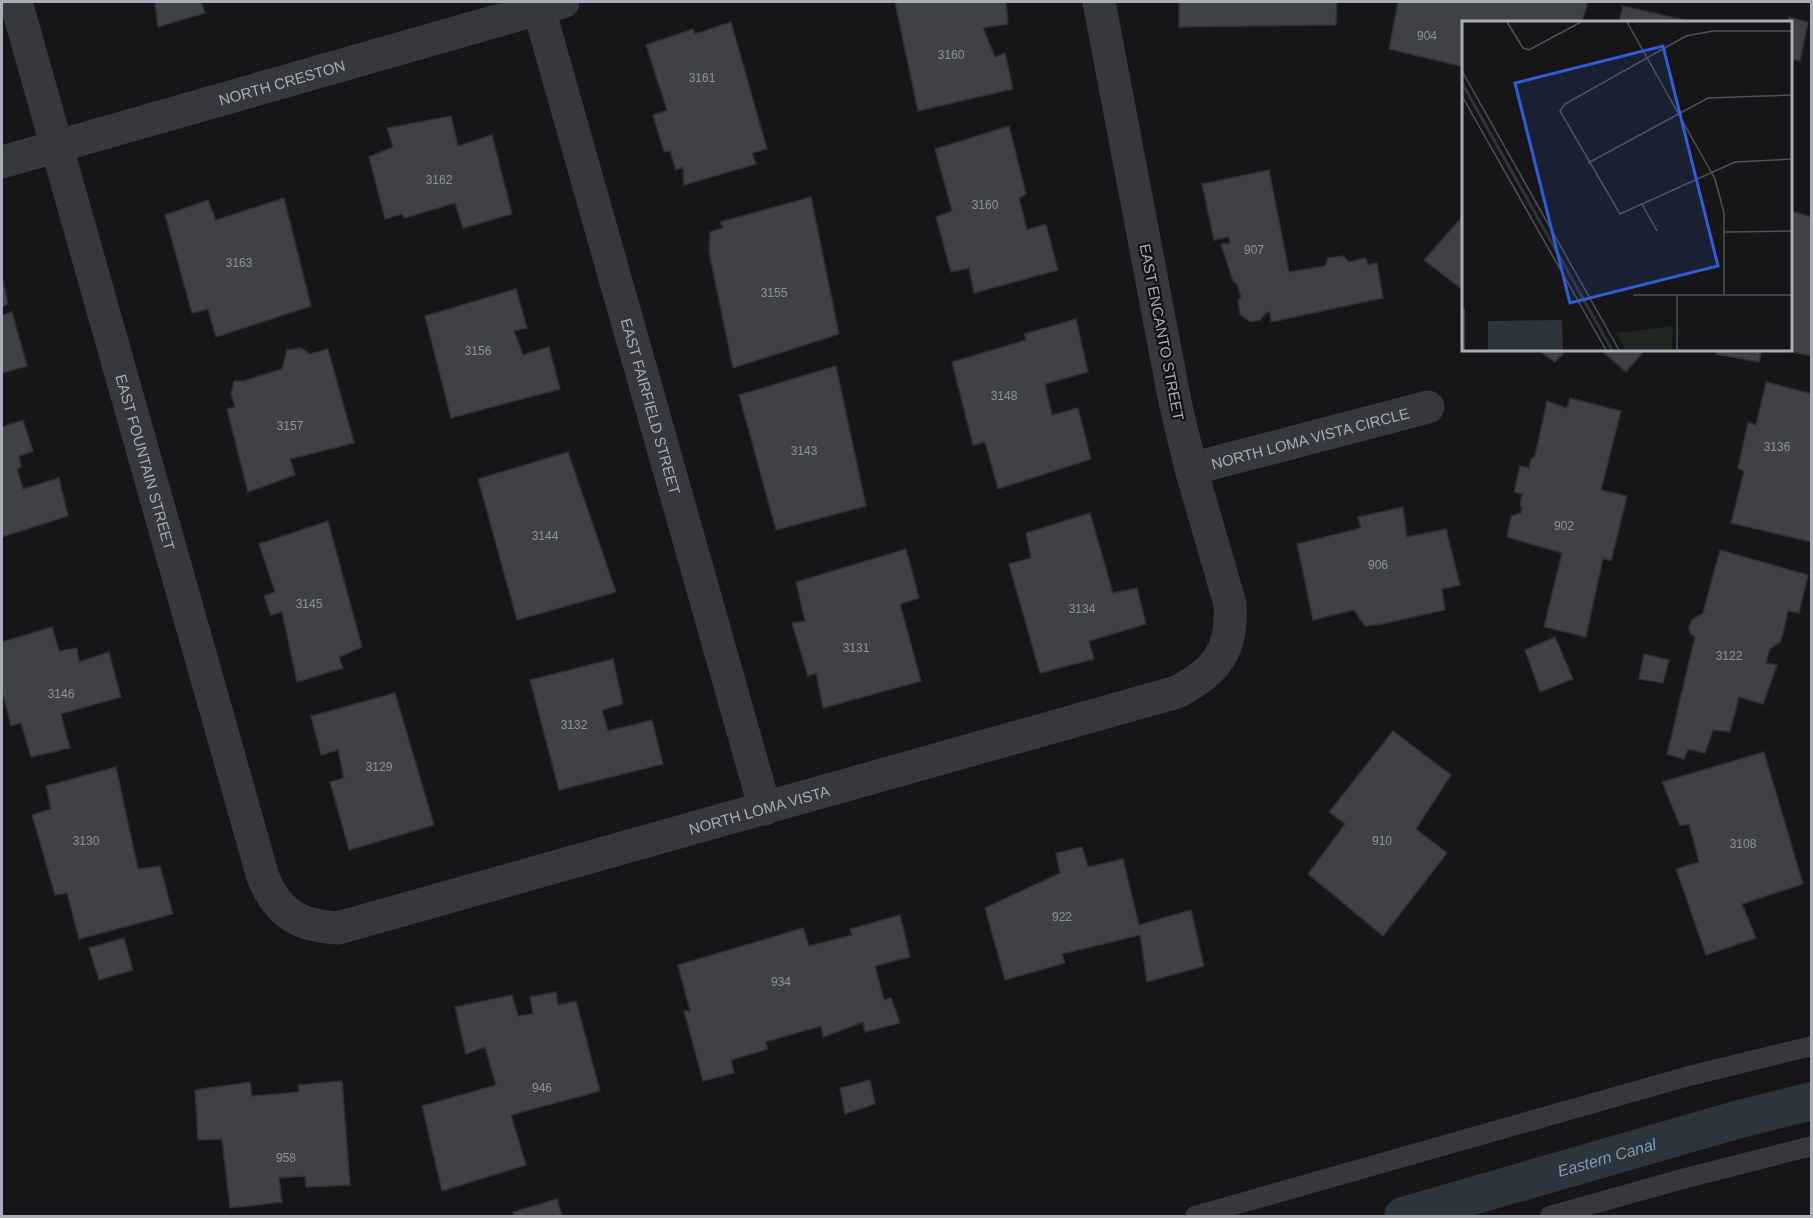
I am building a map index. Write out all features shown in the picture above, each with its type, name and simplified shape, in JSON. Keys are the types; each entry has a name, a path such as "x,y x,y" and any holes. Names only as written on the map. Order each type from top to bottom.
{"street":[{"name":"EAST FOUNTAIN STREET","path":"16,2 263,877 268,891 289,915"},
{"name":"EAST ENCANTO STREET","path":"1099,2 1160,329 1191,469 1230,604 1231,622 1228,640 1221,657"},
{"name":"NORTH CRESTON","path":"2,162 546,4"},
{"name":"EAST FAIRFIELD STREET","path":"546,4 765,809"},
{"name":"NORTH LOMA VISTA CIRCLE","path":"1191,469 1428,407"},
{"name":"NORTH LOMA VISTA","path":"289,915 320,928 338,928 1177,692 1194,683 1221,657"}],"lane":[{"path":"1195,1216 1689,1076 1812,1046"},
{"path":"1550,1216 1812,1146"}],"building":[{"path":"155,2 201,2 205,13 158,27"},
{"path":"895,2 1006,2 1008,24 983,28 995,57 1005,53 1013,89 918,111"},
{"path":"1179,2 1337,2 1336,25 1179,27"},
{"path":"1398,2 1588,2 1582,21 1462,21 1462,67 1389,49"},
{"path":"1623,6 1689,21 1619,21"},
{"path":"1789,17 1808,22 1800,61 1792,59 1792,21 1787,21"},
{"path":"731,22 767,149 752,153 756,164 684,185 683,167 676,170 670,151 664,152 653,115 667,110 646,45 693,29 695,34"},
{"path":"451,116 458,146 492,135 512,214 463,228 455,203 405,218 401,214 385,219 369,157 393,147 387,128"},
{"path":"1009,126 1026,194 1019,198 1027,230 1046,224 1058,270 974,293 969,268 951,272 936,217 952,211 935,149"},
{"path":"1269,170 1289,272 1325,266 1328,258 1343,256 1349,262 1366,258 1368,265 1377,263 1383,298 1271,322 1270,312 1260,320 1250,322 1240,314 1238,301 1241,297 1237,284 1233,281 1221,244 1230,243 1229,237 1214,240 1202,184"},
{"path":"811,197 839,334 733,368 709,252 710,232 723,228 720,222"},
{"path":"284,198 311,306 216,337 208,309 192,313 165,215 208,200 216,220"},
{"path":"1792,211 1812,217 1812,356 1788,351 1792,351"},
{"path":"1462,217 1462,289 1424,260"},
{"path":"2,282 8,304 2,307"},
{"path":"516,289 527,328 514,331 523,355 549,347 560,389 451,418 425,316"},
{"path":"12,312 27,366 2,373 2,315"},
{"path":"1076,319 1088,372 1045,384 1052,415 1078,408 1091,459 998,489 985,442 973,445 952,362 1026,340 1024,334"},
{"path":"301,348 310,354 328,349 354,443 290,459 295,475 248,492 227,409 235,407 231,393 234,381 243,381 282,369 287,350"},
{"path":"1539,351 1566,351 1555,362"},
{"path":"1602,351 1644,351 1626,372"},
{"path":"1717,351 1761,351 1759,362 1716,354"},
{"path":"836,366 866,506 776,530 739,395"},
{"path":"1766,382 1812,394 1812,542 1731,523 1744,471 1738,468 1748,422 1756,425"},
{"path":"1570,398 1621,411 1601,490 1627,496 1611,561 1603,558 1586,637 1544,627 1562,553 1507,537 1511,516 1521,513 1522,509 1520,505 1522,494 1514,492 1520,466 1529,468 1531,459 1535,456 1547,401 1567,408"},
{"path":"23,420 33,451 19,456 21,467 17,469 23,489 59,478 68,516 2,537 2,427"},
{"path":"568,452 616,592 517,620 478,479"},
{"path":"1403,507 1407,537 1446,529 1460,585 1442,589 1445,610 1365,626 1354,610 1313,620 1297,544 1361,528 1358,517"},
{"path":"1090,513 1113,593 1137,588 1146,624 1089,641 1094,659 1040,673 1009,564 1031,558 1026,533"},
{"path":"328,521 362,647 339,657 343,668 297,682 282,612 271,615 264,596 275,592 259,544"},
{"path":"906,549 919,598 900,604 921,681 823,708 816,673 808,676 792,623 805,621 796,582"},
{"path":"1720,550 1808,575 1799,613 1788,611 1781,641 1770,649 1766,663 1777,665 1763,704 1739,697 1730,732 1713,730 1705,753 1688,749 1684,759 1667,754 1695,637 1690,633 1689,627 1692,620 1703,613"},
{"path":"52,627 59,651 77,648 79,662 109,652 121,697 61,714 70,748 31,757 21,723 11,726 2,691 2,642"},
{"path":"1555,637 1573,679 1540,692 1525,650"},
{"path":"1644,654 1669,660 1663,683 1639,679"},
{"path":"613,659 623,704 602,710 608,731 652,720 663,764 559,790 530,680"},
{"path":"395,693 434,825 349,850 330,782 344,778 338,750 321,755 311,716"},
{"path":"1393,731 1451,775 1416,829 1447,853 1383,936 1308,874 1345,824 1329,812"},
{"path":"1764,752 1803,884 1742,904 1756,938 1706,955 1676,869 1699,862 1689,824 1680,826 1662,782"},
{"path":"116,767 138,869 160,866 173,914 79,939 67,893 55,895 32,815 51,809 46,786"},
{"path":"1082,847 1088,867 1123,859 1139,925 1191,910 1204,966 1147,982 1140,935 1062,954 1065,963 1005,980 985,908 1060,873 1056,853"},
{"path":"900,915 910,957 875,966 884,1000 891,998 900,1023 865,1032 863,1022 823,1037 821,1026 765,1042 768,1049 731,1060 734,1073 703,1081 684,1011 690,1011 678,965 803,928 809,946 852,935 850,929"},
{"path":"124,938 133,970 99,980 89,948"},
{"path":"556,992 558,1005 576,1001 600,1091 511,1115 526,1165 442,1191 422,1106 496,1085 485,1047 466,1054 455,1007 512,995 518,1016 533,1014 530,997"},
{"path":"870,1080 875,1104 845,1114 840,1088"},
{"path":"342,1081 350,1185 306,1187 305,1176 279,1178 282,1202 230,1208 222,1139 198,1140 195,1090 250,1082 252,1096 299,1092 298,1085"},
{"path":"557,1199 562,1216 514,1216 513,1212"}],"waterway":[{"name":"Eastern Canal","path":"1403,1216 1736,1120 1812,1101"}]}
